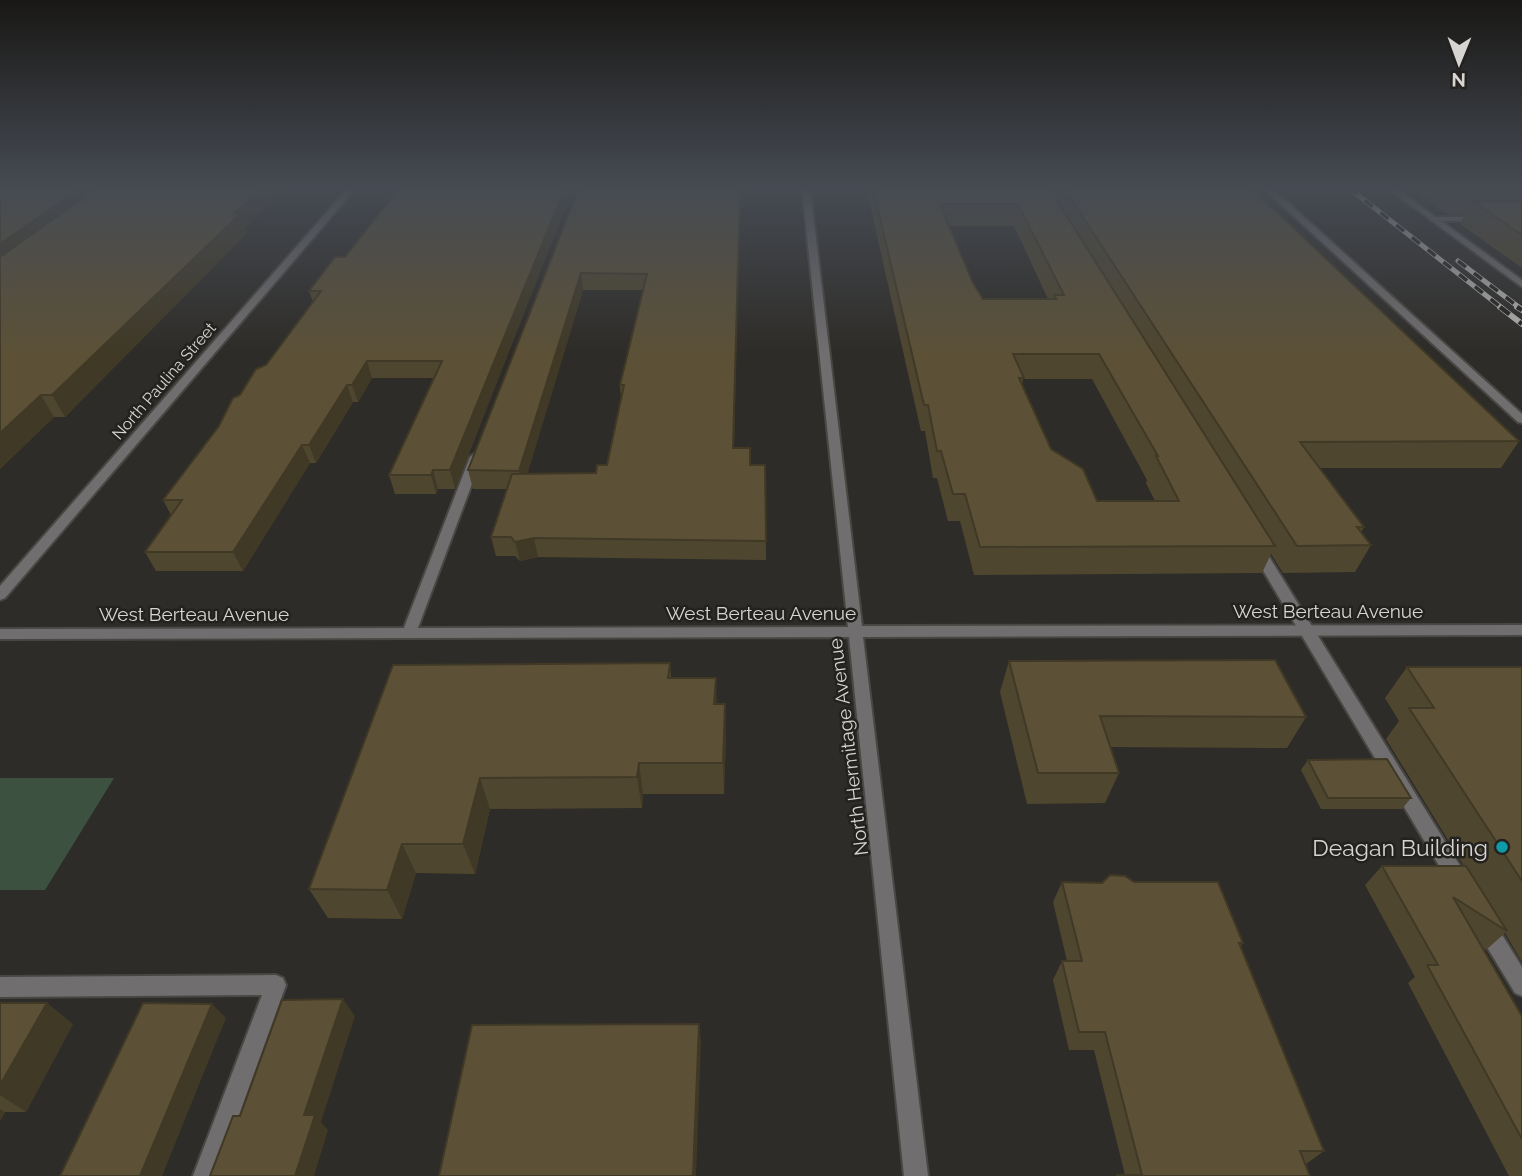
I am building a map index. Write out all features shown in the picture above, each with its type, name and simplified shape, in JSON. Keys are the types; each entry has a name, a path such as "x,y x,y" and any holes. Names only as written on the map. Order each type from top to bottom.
{"street":[{"name":"North Paulina Street","path":"0,595 305,243"},
{"name":"North Hermitage Avenue","path":"812,243 916,1176"},
{"path":"1327,243 1522,420"},
{"path":"1466,243 1522,284"},
{"path":"408,633 482,442"},
{"path":"1248,533 1464,891"},
{"name":"West Berteau Avenue","path":"0,634 1522,630"},
{"path":"1479,915 1522,986"},
{"path":"0,987 276,985 205,1176"}],"green space":[{"path":"0,778 114,778 45,890 0,890"}],"building":[{"path":"20,243 210,243 52,395 41,395 0,433 0,257"},
{"path":"356,243 543,243 450,470 433,470 431,475 389,475 442,361 367,361 352,385 347,385 309,445 302,445 233,552 145,552 182,500 163,500 219,426 233,398 240,395 256,369 266,365 321,291 309,291 335,257 345,257"},
{"path":"557,243 739,243 733,448 750,448 750,465 765,465 766,541 534,538 515,542 511,537 491,537 512,474 596,473 597,465 607,465 624,385 620,385 647,274 581,273 519,471 468,470"},
{"path":"886,243 956,243 973,283 983,299 1056,299 1054,295 1064,295 1038,243 1084,243 1275,546 980,547 965,494 953,494 941,451 937,451 928,405 924,405","holes":["1013,354 1099,354 1158,456 1179,501 1097,501 1083,469 1051,449 1019,378 1024,378"]},
{"path":"1100,243 1309,243 1519,441 1300,442 1364,527 1357,527 1371,545 1297,546"},
{"path":"1275,660 1306,717 1100,716 1119,773 1038,773 1009,661"},
{"path":"670,663 668,678 716,678 714,704 725,704 723,763 639,763 637,777 480,778 463,844 402,844 387,890 309,889 393,665"},
{"path":"1407,667 1522,667 1522,881 1409,708 1434,708"},
{"path":"1387,759 1411,798 1328,798 1308,760"},
{"path":"1382,866 1466,866 1507,931 1453,897 1522,1016 1522,1139 1427,965 1438,965"},
{"path":"1110,875 1125,876 1134,882 1218,882 1243,943 1239,943 1324,1151 1300,1151 1310,1176 1117,1176 1142,1175 1105,1032 1079,1032 1062,961 1082,961 1062,882 1102,883"},
{"path":"343,999 304,1115 315,1115 295,1176 210,1176 233,1116 240,1116 282,1000"},
{"path":"0,1003 47,1003 0,1085"},
{"path":"143,1003 212,1004 140,1176 60,1176"},
{"path":"699,1024 693,1176 439,1176 472,1025"}],"railway":[{"path":"1419,243 1502,308"},
{"path":"1458,261 1520,308"},
{"path":"1500,307 1522,324"},
{"path":"1517,307 1522,310"}],"place":[{"name":"Deagan Building","path":"1502,847"}]}
